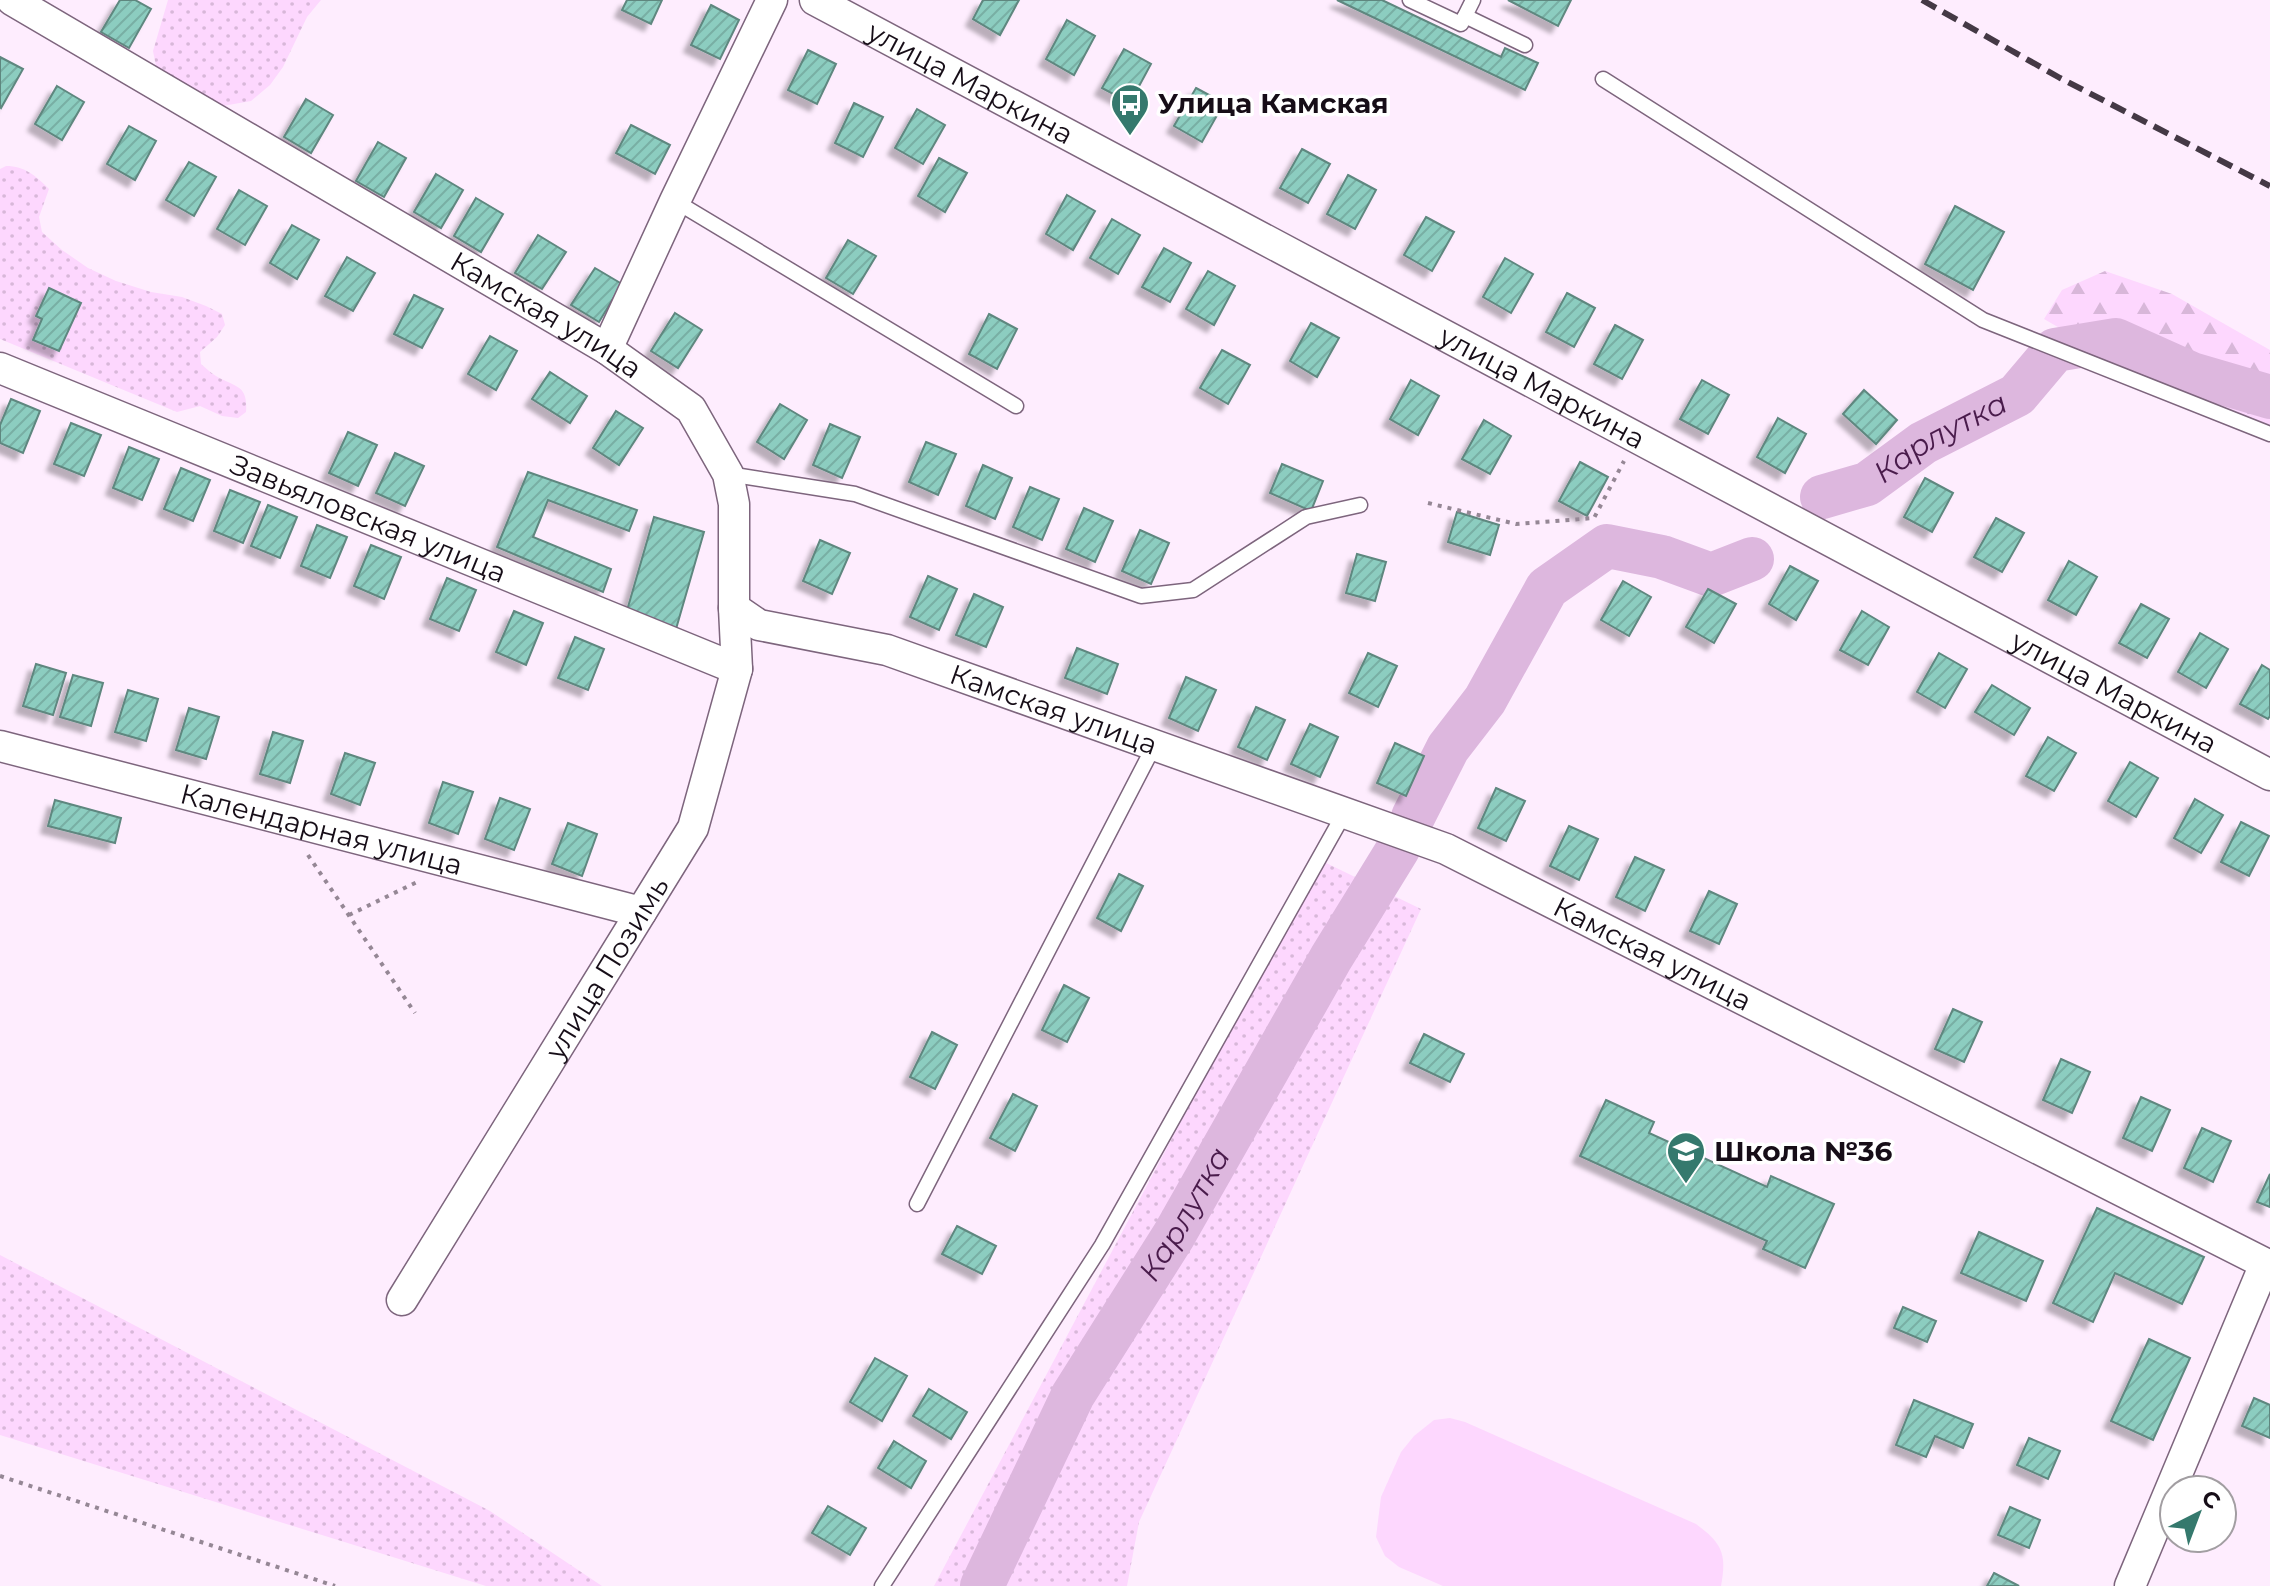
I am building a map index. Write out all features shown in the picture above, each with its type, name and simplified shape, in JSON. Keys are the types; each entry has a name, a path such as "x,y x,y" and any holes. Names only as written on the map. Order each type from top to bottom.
{"street":[{"name":"Камская улица","path":"12,0 607,349 691,409 728,474 734,504 734,608 759,625 887,650 1446,849 2268,1265"},
{"path":"607,349 772,0"},
{"name":"улица Маркина","path":"815,0 2270,775"},
{"name":"Завьяловская улица","path":"0,368 737,669"},
{"name":"улица Позимь","path":"402,1300 693,828 737,669 734,608"},
{"name":"Календарная улица","path":"0,746 641,912"},
{"path":"2130,1586 2268,1265"}],"lane":[{"path":"1410,0 1461,24 1473,0"},
{"path":"1465,16 1525,45"},
{"path":"1603,79 1983,320 2270,434"},
{"path":"675,201 1016,406"},
{"path":"728,474 855,494 1141,596 1193,590 1306,517 1360,505"},
{"path":"917,1204 1154,746"},
{"path":"882,1586 1102,1245 1345,812"}],"path":[{"path":"1428,503 1516,524 1594,518 1637,436"},
{"path":"308,855 415,1013"},
{"path":"349,915 455,864"},
{"path":"0,1476 335,1586"}],"green space":[{"path":"168,0 321,0 307,17 283,67 270,85 251,101 217,107 166,81 156,66 153,51"},
{"path":"6,166 30,173 49,189 39,217 42,232 88,268 116,281 151,292 182,297 222,314 225,325 200,352 201,364 243,391 246,412 238,418 222,416 200,406 177,412 0,339 0,169"},
{"path":"2105,271 2172,294 2270,350 2270,425 2132,370 2044,319 2062,290"},
{"path":"1320,860 1421,909 1139,1522 1127,1586 934,1586"},
{"path":"0,1255 490,1511 602,1586 486,1586 0,1435"},
{"path":"1450,1418 1696,1524 1712,1537 1723,1557 1721,1586 1443,1586 1399,1567 1385,1556 1376,1537 1381,1497 1401,1452 1414,1436 1434,1420"}],"building":[{"path":"120,0 135,0 151,9 129,48 101,32"},
{"path":"627,0 662,0 651,24 622,10"},
{"path":"983,0 1019,0 1000,35 973,19"},
{"path":"1337,0 1382,0 1501,57 1505,48 1538,63 1525,90"},
{"path":"1508,0 1571,0 1558,26"},
{"path":"711,5 739,20 720,59 691,45"},
{"path":"1067,20 1095,36 1074,75 1046,59"},
{"path":"1124,49 1151,64 1130,103 1102,88"},
{"path":"808,50 836,64 817,104 788,90"},
{"path":"0,57 23,69 1,108 0,107"},
{"path":"57,86 84,102 62,140 35,124"},
{"path":"1196,88 1224,103 1202,142 1174,126"},
{"path":"306,99 333,115 311,153 284,137"},
{"path":"854,103 883,117 863,157 835,143"},
{"path":"917,109 945,125 923,164 895,148"},
{"path":"631,125 670,145 655,174 616,153"},
{"path":"129,126 156,141 135,180 107,164"},
{"path":"378,142 406,158 384,197 356,181"},
{"path":"1302,149 1330,164 1308,203 1280,188"},
{"path":"939,158 967,173 945,212 918,196"},
{"path":"189,162 216,177 194,216 166,200"},
{"path":"436,174 463,190 441,228 414,212"},
{"path":"1348,175 1376,190 1355,229 1327,214"},
{"path":"239,190 267,206 245,245 217,229"},
{"path":"1067,195 1095,211 1073,250 1046,234"},
{"path":"476,198 503,214 481,252 454,236"},
{"path":"1955,206 2004,232 1973,290 1925,264"},
{"path":"1426,217 1454,232 1432,271 1404,255"},
{"path":"1112,219 1140,235 1118,274 1090,258"},
{"path":"292,225 319,240 297,279 270,263"},
{"path":"538,235 566,252 542,289 515,273"},
{"path":"848,240 876,256 853,294 826,278"},
{"path":"1164,248 1191,263 1170,302 1142,287"},
{"path":"347,257 375,273 353,311 325,296"},
{"path":"1505,258 1533,274 1511,313 1483,297"},
{"path":"595,268 622,284 599,322 571,305"},
{"path":"1208,271 1235,286 1214,325 1186,309"},
{"path":"49,288 81,303 59,351 33,340 42,319 36,316"},
{"path":"1567,293 1595,308 1574,347 1546,332"},
{"path":"414,295 443,309 422,348 394,334"},
{"path":"675,313 702,330 678,368 651,351"},
{"path":"989,314 1017,329 997,369 969,354"},
{"path":"1311,323 1339,338 1317,377 1290,361"},
{"path":"1615,325 1643,340 1622,379 1594,364"},
{"path":"490,336 517,351 496,390 468,374"},
{"path":"1222,350 1250,365 1228,404 1200,388"},
{"path":"550,372 587,396 570,423 532,399"},
{"path":"1411,380 1439,396 1418,435 1390,419"},
{"path":"1702,380 1729,395 1708,434 1680,419"},
{"path":"1864,390 1897,420 1876,444 1843,414"},
{"path":"11,399 40,411 23,453 0,443 0,425"},
{"path":"780,404 807,420 784,459 757,442"},
{"path":"616,411 643,428 619,465 593,448"},
{"path":"1778,418 1806,434 1785,473 1757,457"},
{"path":"1484,420 1511,436 1490,474 1462,459"},
{"path":"71,423 101,435 84,476 54,464"},
{"path":"830,424 860,437 842,478 813,465"},
{"path":"348,432 377,445 358,486 329,473"},
{"path":"926,442 956,454 938,495 909,482"},
{"path":"129,447 159,459 142,500 113,488"},
{"path":"395,453 424,466 405,506 376,493"},
{"path":"1580,462 1608,477 1587,516 1559,501"},
{"path":"1282,464 1323,481 1311,511 1270,493"},
{"path":"983,465 1012,478 995,519 966,506"},
{"path":"181,468 210,480 193,521 164,509"},
{"path":"528,472 637,510 629,531 548,500 533,537 611,569 603,592 497,547"},
{"path":"1925,478 1953,493 1932,532 1904,517"},
{"path":"1030,487 1059,499 1042,540 1013,527"},
{"path":"230,490 260,502 243,543 214,531"},
{"path":"268,505 297,517 280,558 251,546"},
{"path":"1084,508 1113,521 1095,562 1066,549"},
{"path":"1457,512 1499,525 1490,555 1448,542"},
{"path":"654,517 704,532 676,629 626,614"},
{"path":"1996,518 2024,533 2002,572 1974,557"},
{"path":"317,525 347,537 330,578 301,566"},
{"path":"1140,530 1169,543 1151,584 1122,571"},
{"path":"820,540 850,553 832,594 803,581"},
{"path":"371,545 401,557 384,599 354,586"},
{"path":"1357,554 1386,562 1375,601 1346,593"},
{"path":"2069,561 2097,577 2076,615 2048,600"},
{"path":"1790,566 1818,581 1796,620 1769,604"},
{"path":"928,576 957,589 939,630 910,617"},
{"path":"447,578 476,590 459,631 430,619"},
{"path":"1623,581 1651,597 1629,636 1601,620"},
{"path":"1708,589 1736,604 1714,643 1686,627"},
{"path":"974,594 1003,607 986,647 956,635"},
{"path":"2141,604 2169,619 2147,658 2119,643"},
{"path":"514,611 543,623 526,665 496,652"},
{"path":"1862,611 1889,627 1868,665 1840,650"},
{"path":"2200,633 2228,649 2206,688 2178,672"},
{"path":"575,637 604,649 588,690 558,678"},
{"path":"1077,648 1118,664 1107,694 1065,678"},
{"path":"1368,653 1397,666 1378,707 1349,693"},
{"path":"1939,653 1967,669 1945,708 1917,692"},
{"path":"36,664 66,673 53,715 23,706"},
{"path":"2262,665 2270,670 2268,719 2240,704"},
{"path":"73,675 103,683 91,726 60,717"},
{"path":"1186,677 1216,690 1198,731 1169,718"},
{"path":"1992,685 2030,708 2014,735 1975,712"},
{"path":"128,690 158,699 146,741 115,732"},
{"path":"1256,707 1285,720 1267,760 1238,747"},
{"path":"189,708 219,717 206,759 176,750"},
{"path":"1310,724 1338,737 1320,777 1291,764"},
{"path":"273,732 303,741 290,783 260,774"},
{"path":"2048,737 2076,753 2054,791 2026,776"},
{"path":"1395,743 1424,756 1406,796 1377,783"},
{"path":"345,753 375,763 360,805 331,794"},
{"path":"2130,762 2158,778 2136,817 2108,801"},
{"path":"443,782 473,792 458,834 429,823"},
{"path":"1496,788 1525,801 1506,841 1478,828"},
{"path":"500,798 530,809 514,850 485,839"},
{"path":"2195,799 2223,815 2201,853 2174,838"},
{"path":"55,800 121,818 115,843 48,826"},
{"path":"2241,822 2269,836 2249,876 2221,862"},
{"path":"568,823 597,834 582,876 552,864"},
{"path":"1569,826 1598,839 1579,880 1550,866"},
{"path":"1635,857 1664,870 1645,911 1616,897"},
{"path":"1119,874 1143,886 1121,931 1097,918"},
{"path":"1709,891 1737,904 1719,944 1690,931"},
{"path":"1064,985 1089,998 1067,1042 1042,1030"},
{"path":"1953,1009 1982,1022 1964,1062 1935,1049"},
{"path":"932,1032 957,1045 935,1089 910,1077"},
{"path":"1424,1034 1464,1054 1450,1082 1410,1063"},
{"path":"2061,1059 2090,1072 2072,1113 2043,1100"},
{"path":"1013,1094 1037,1106 1015,1151 990,1138"},
{"path":"2141,1097 2170,1110 2152,1151 2123,1138"},
{"path":"1606,1100 1654,1122 1649,1133 1767,1187 1771,1176 1834,1204 1805,1268 1763,1249 1767,1241 1580,1156"},
{"path":"2202,1128 2231,1141 2213,1182 2184,1168"},
{"path":"2270,1174 2270,1207 2257,1202"},
{"path":"2097,1208 2204,1257 2182,1304 2115,1273 2093,1322 2053,1303"},
{"path":"957,1226 996,1246 982,1274 942,1254"},
{"path":"1979,1232 2043,1261 2026,1301 1961,1273"},
{"path":"1903,1307 1936,1321 1927,1342 1894,1328"},
{"path":"2149,1339 2190,1358 2153,1440 2111,1421"},
{"path":"875,1358 907,1376 882,1421 850,1402"},
{"path":"929,1389 967,1412 951,1439 913,1416"},
{"path":"2254,1398 2270,1405 2270,1438 2242,1426"},
{"path":"1914,1400 1973,1424 1963,1448 1935,1436 1926,1457 1896,1445"},
{"path":"2029,1438 2060,1451 2048,1479 2017,1465"},
{"path":"894,1441 926,1461 911,1488 878,1468"},
{"path":"828,1506 866,1528 850,1555 812,1533"},
{"path":"2010,1507 2040,1520 2029,1548 1998,1535"},
{"path":"1994,1573 2019,1586 1987,1586"}],"waterway":[{"name":"Карлутка","path":"1822,497 1867,484 1923,443 2017,395 2055,350 2116,340 2192,374 2270,397"},
{"name":"Карлутка","path":"1413,817 1448,748 1485,700 1547,588 1607,546 1662,557 1711,575 1752,559"},
{"name":"Карлутка","path":"982,1586 1073,1395 1174,1235 1331,958 1398,849"}],"railway":[{"path":"1922,0 2060,78 2270,186"}],"place":[{"name":"Улица Камская","path":"1130,137"},
{"name":"Школа №36","path":"1686,1185"}]}
